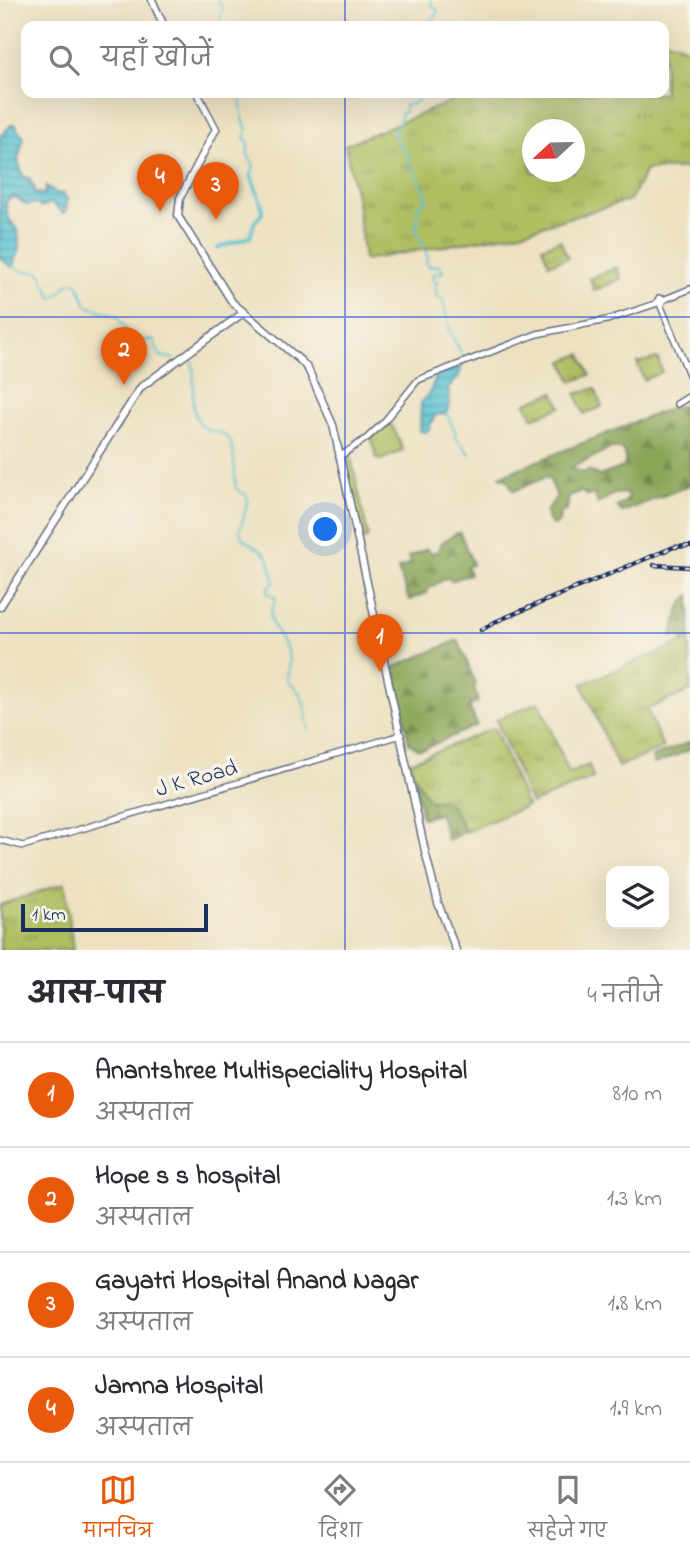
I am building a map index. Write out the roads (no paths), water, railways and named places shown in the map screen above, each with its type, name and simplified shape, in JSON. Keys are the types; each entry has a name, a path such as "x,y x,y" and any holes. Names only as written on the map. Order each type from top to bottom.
{"main road":[{"path":"151,0 161,21"},
{"path":"199,98 216,129 180,198 178,216 240,315"},
{"path":"218,279 240,315 308,369 333,425 433,884 455,950"},
{"path":"340,452 365,438 389,417 416,382 536,332 606,318 660,302 690,289"},
{"path":"660,302 688,371"},
{"path":"0,606 142,383 240,315"},
{"path":"677,404 690,396"},
{"name":"J K Road","path":"0,839 22,845 400,735"}],"water":[{"path":"12,124 16,125 24,136 18,160 23,176 31,179 35,193 45,194 46,186 58,194 63,193 67,199 66,212 63,213 52,203 40,207 37,203 27,205 13,196 6,202 9,218 18,230 19,253 12,267 0,258 0,137"},
{"path":"462,367 458,378 448,388 450,405 446,413 433,416 430,428 426,432 420,431 421,403 430,392 437,375"}],"waterway":[{"path":"217,0 223,8 221,21"},
{"path":"428,21 435,19 438,9 431,5 431,0"},
{"path":"241,98 247,130 244,137 249,143 247,153 254,166 251,175"},
{"path":"417,173 410,166 408,155 397,142 394,130 400,121 401,113 405,112 405,105 413,104 418,98"},
{"path":"217,248 250,237 254,223 262,214 262,206 251,175"},
{"path":"419,176 417,178 426,192 424,198 427,199 425,203 419,204 419,220 415,226 428,257 426,262 429,267 438,265 443,271 439,275 433,273 432,280 437,281 437,296 443,300 450,331 465,361"},
{"path":"13,265 20,271 40,272 52,298 69,283 77,282 87,306 117,316 133,341 154,340 160,356 174,359"},
{"path":"183,360 191,358 193,365 193,404 199,423 230,441 236,489 248,499 240,531 242,538 268,558 275,582 269,586 267,593 275,596 276,600 272,609 272,624 287,652 288,682 301,697 309,732"},
{"path":"446,413 456,438 470,454"}],"railway":[{"path":"481,630 674,547 690,546"},
{"path":"654,565 690,567"}],"place":[{"name":"Jamna Hospital","path":"160,212"},
{"name":"Gayatri Hospital Anand Nagar","path":"216,220"},
{"name":"Hope s s hospital","path":"124,385"},
{"name":"Anantshree Multispeciality Hospital","path":"380,672"}]}
